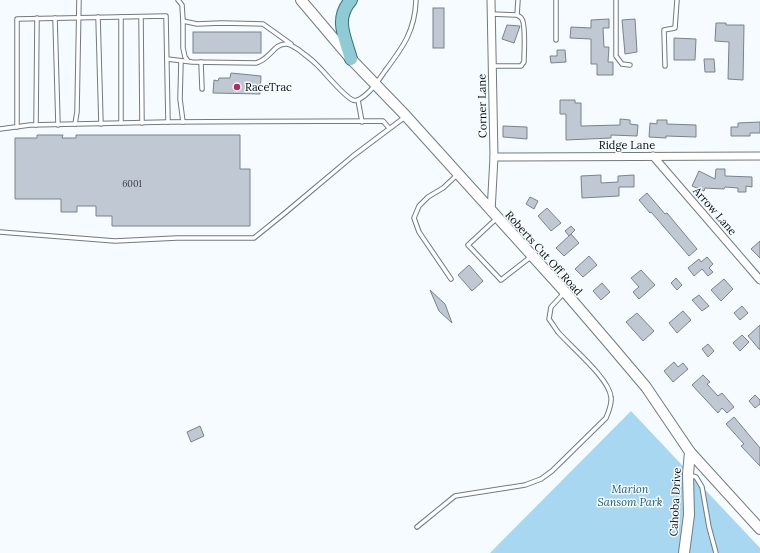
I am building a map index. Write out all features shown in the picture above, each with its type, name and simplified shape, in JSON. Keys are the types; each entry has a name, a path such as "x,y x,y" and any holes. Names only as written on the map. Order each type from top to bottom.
{"main road":[{"path":"351,0 343,12 341,19 351,59"}],"street":[{"name":"Roberts Cut Off Road","path":"301,0 351,59 406,116 565,292 646,387 690,452 760,529"},
{"name":"Corner Lane","path":"491,0 494,215"},
{"name":"Arrow Lane","path":"653,156 760,280"},
{"name":"Ridge Lane","path":"494,157 760,156"},
{"name":"Cahoba Drive","path":"684,553 689,515 688,474 690,452"}],"lane":[{"path":"75,124 77,112 79,0"},
{"path":"178,0 182,4"},
{"path":"185,0 182,4 183,48 184,54 188,61"},
{"path":"183,21 197,24 263,24 315,62 346,95 353,100 358,100 376,84 399,53 407,39 416,14 416,0"},
{"path":"517,15 518,0"},
{"path":"556,0 556,40"},
{"path":"616,0 616,56 622,64 630,65"},
{"path":"665,66 664,30 675,28 677,0"},
{"path":"492,14 517,15 522,20 524,62 521,66 492,66"},
{"path":"141,16 142,123"},
{"path":"17,127 17,19 37,18 166,16 168,122"},
{"path":"98,17 101,124"},
{"path":"121,17 121,123"},
{"path":"36,125 37,18"},
{"path":"55,18 58,125"},
{"path":"167,60 256,63 264,61 276,47 286,44 297,49"},
{"path":"181,61 180,99 183,122"},
{"path":"201,62 202,89"},
{"path":"358,100 362,122"},
{"path":"0,232 115,241 177,238 254,238 353,156 406,116"},
{"path":"0,129 36,125 168,122 383,122 389,128"},
{"path":"451,279 419,232 414,218 419,206 428,197 443,188 458,174"},
{"path":"494,215 468,245 501,280 532,256"},
{"path":"417,527 455,496 525,485 541,479 552,471 606,418 611,408 611,396 606,384 582,356 558,332 549,319 551,307 565,292"},
{"path":"688,474 696,477 702,487 709,527 716,553"}],"green space":[{"name":"Marion Sansom Park","path":"631,411 760,548 760,553 490,553"}],"building":[{"path":"433,8 444,8 444,48 433,48"},
{"path":"609,19 609,28 603,28 604,47 609,47 608,62 613,62 613,75 597,75 597,64 591,64 591,39 570,38 571,27 591,28 591,20"},
{"path":"635,19 637,52 625,54 622,20"},
{"path":"716,23 726,23 726,25 744,25 743,80 728,79 729,42 715,41"},
{"path":"507,25 520,26 514,43 502,39"},
{"path":"193,32 261,32 261,53 193,53"},
{"path":"674,38 696,39 695,60 674,60"},
{"path":"557,50 565,50 566,62 551,63 550,56 557,56"},
{"path":"704,59 714,59 715,72 705,72"},
{"name":"RaceTrac","path":"231,73 261,76 260,94 213,93 214,80 218,81 219,78 230,78"},
{"path":"560,100 575,100 575,103 581,103 581,126 620,125 620,119 630,120 630,124 638,125 637,136 611,135 611,138 566,140 566,114 560,114"},
{"path":"657,120 667,120 667,124 696,125 696,137 649,137 650,123 657,124"},
{"path":"760,122 760,133 750,133 750,136 731,136 731,127 738,127 738,123"},
{"path":"503,126 527,127 527,139 503,137"},
{"path":"37,135 63,135 62,138 76,138 76,135 240,135 240,169 250,169 250,226 112,226 112,216 96,216 96,206 77,206 77,212 61,212 61,199 15,199 15,138 37,138"},
{"path":"716,169 725,169 725,176 752,177 752,187 746,186 746,192 738,192 738,188 705,188 704,191 692,186 699,171 715,179"},
{"path":"601,175 601,183 618,182 618,176 634,175 634,187 619,187 619,196 582,198 581,176"},
{"path":"647,193 665,214 667,213 697,249 689,256 639,200"},
{"path":"530,197 538,201 534,209 526,204"},
{"path":"547,208 561,223 551,231 538,216"},
{"path":"571,226 575,230 569,236 565,231"},
{"path":"571,234 579,243 564,256 556,248"},
{"path":"760,241 760,258 751,249"},
{"path":"589,256 597,265 583,277 575,269"},
{"path":"707,257 713,264 709,268 713,272 708,276 702,269 694,276 688,268 699,259 701,262"},
{"path":"469,265 483,281 472,291 458,275"},
{"path":"641,270 655,285 639,299 633,292 639,287 631,278"},
{"path":"676,278 682,285 677,290 671,283"},
{"path":"724,279 733,289 721,301 711,290"},
{"path":"602,283 610,292 601,300 593,291"},
{"path":"430,290 445,304 452,323 439,311"},
{"path":"699,295 709,306 702,311 692,300"},
{"path":"742,306 748,313 740,320 734,313"},
{"path":"683,311 691,320 677,333 669,323"},
{"path":"637,313 654,331 643,341 626,322"},
{"path":"760,325 760,350 748,336"},
{"path":"742,335 749,342 740,351 733,343"},
{"path":"708,344 714,351 708,357 702,349"},
{"path":"674,362 678,367 683,363 688,369 673,382 664,371"},
{"path":"703,375 710,382 707,384 718,396 722,393 734,407 727,413 722,408 718,413 692,385"},
{"path":"755,395 760,400 760,404 755,408 749,401"},
{"path":"734,417 760,448 760,466 741,446 744,444 726,424"},
{"path":"200,426 204,436 191,442 187,432"}],"place":[{"name":"RaceTrac","path":"237,87"}]}
